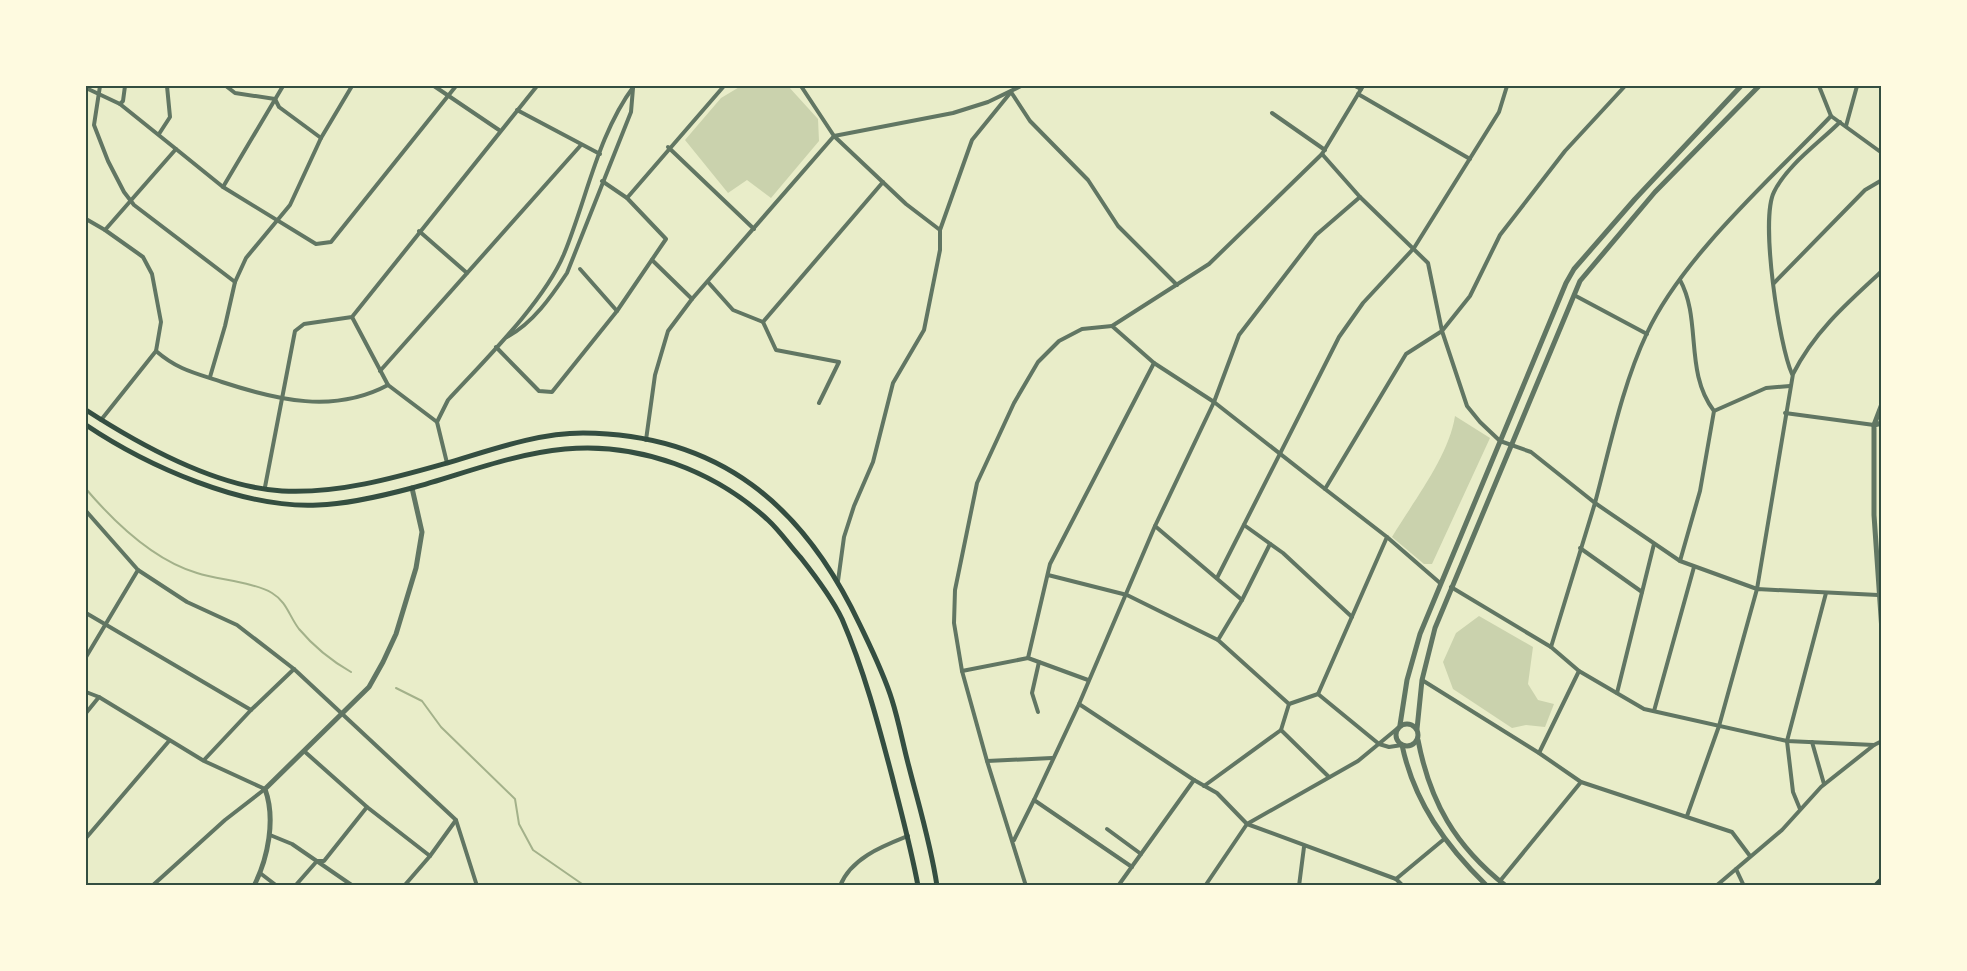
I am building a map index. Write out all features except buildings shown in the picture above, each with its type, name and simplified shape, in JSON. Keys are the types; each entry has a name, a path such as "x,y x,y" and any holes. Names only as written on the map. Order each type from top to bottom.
{"main road":[{"path":"86,410 123,434 172,458 229,480 282,491 361,486 534,439 582,433 646,440 706,458 755,485 804,531 838,581 882,671 893,701 937,885"},
{"path":"86,425 115,445 172,473 254,499 316,505 366,499 509,459 567,449 621,451 662,459 703,475 737,494 770,521 814,575 841,617 873,704 909,836 918,885"},
{"path":"1875,885 1881,879"}],"street":[{"path":"100,86 94,125 108,161 130,199 235,282"},
{"path":"120,104 123,101 125,86"},
{"path":"159,134 170,117 167,86"},
{"path":"226,86 235,93 275,99"},
{"path":"223,187 283,86"},
{"path":"210,378 235,282 246,258 290,205 321,138 352,86"},
{"path":"434,86 499,130"},
{"path":"86,88 120,104 223,187 316,244 331,242 456,86"},
{"path":"265,487 296,331 304,324 352,317 499,130 537,86"},
{"path":"437,422 448,400 546,287 564,255 616,112 634,86"},
{"path":"503,339 522,329 552,296 567,273 631,112 634,86"},
{"path":"627,198 668,147 724,86"},
{"path":"801,86 834,136 883,182 940,230"},
{"path":"646,440 654,375 669,331 692,300 834,136 953,113 1011,92 1021,86"},
{"path":"1355,86 1470,159"},
{"path":"1217,578 1339,337 1363,303 1414,248 1499,112 1508,86"},
{"path":"1325,489 1406,354 1442,331 1470,296 1500,235 1565,151 1625,86"},
{"path":"1487,885 1443,840 1410,776 1402,745 1396,736 1410,668 1420,634 1566,283 1574,269 1635,199 1741,86"},
{"path":"1506,885 1477,860 1440,812 1425,774 1417,729 1422,680 1435,628 1580,281 1611,242 1759,86"},
{"path":"1819,86 1832,116 1881,153"},
{"path":"1846,126 1857,86"},
{"path":"1026,885 1014,840 987,761 962,671 954,623 955,590 977,483 1014,403 1038,362 1059,341 1082,329 1112,326 1209,264 1323,152 1360,90"},
{"path":"838,581 844,537 854,506 873,462 893,383 924,330 940,250 940,230 972,140 1011,92"},
{"path":"1011,92 1030,121 1088,180 1118,226 1177,285"},
{"path":"275,99 279,107 321,138"},
{"path":"517,111 600,154"},
{"path":"1272,113 1323,152 1360,197 1428,262 1442,331 1467,406 1500,441 1531,452 1595,503 1653,544 1694,567 1757,589 1878,595"},
{"path":"1551,647 1626,391 1647,334 1679,280 1705,248 1832,116"},
{"path":"1792,374 1785,357 1774,284 1770,220 1773,193 1789,173 1840,122"},
{"path":"380,371 581,145"},
{"path":"668,147 754,229"},
{"path":"105,230 176,149"},
{"path":"1774,284 1865,190 1881,180"},
{"path":"496,347 539,390 552,392 617,311 666,239 627,198 602,181"},
{"path":"762,322 883,182"},
{"path":"1014,840 1079,704 1155,526 1214,402 1239,335 1316,236 1360,197"},
{"path":"86,219 143,257 152,274 161,322 156,351 101,420"},
{"path":"419,231 467,273"},
{"path":"652,260 692,300"},
{"path":"580,269 617,311"},
{"path":"1687,816 1719,726 1757,589 1792,374 1806,348 1825,325 1881,271"},
{"path":"1875,277 1881,280"},
{"path":"1679,280 1688,297 1697,376 1714,411 1700,491 1680,561"},
{"path":"708,282 734,310 762,322 776,350 839,362 819,403"},
{"path":"1574,295 1647,334"},
{"path":"352,317 388,385 437,422 447,463"},
{"path":"1112,326 1154,363 1214,402 1387,537 1440,582"},
{"path":"156,351 174,366 282,399 335,402 375,392 388,385"},
{"path":"1028,658 1050,564 1154,363"},
{"path":"1714,411 1766,388 1790,386"},
{"path":"1881,404 1874,425 1874,515 1881,631"},
{"path":"1785,413 1874,425 1881,423"},
{"path":"153,885 225,820 265,789 369,687 396,634 416,568 422,532 412,488"},
{"path":"86,510 138,570 187,602 237,625 294,669 330,700 341,713 456,820 477,885"},
{"path":"1874,515 1881,515"},
{"path":"1244,525 1314,580 1352,617"},
{"path":"1155,526 1242,600"},
{"path":"1289,704 1317,694 1387,537"},
{"path":"1218,640 1242,600 1270,544"},
{"path":"1617,693 1653,544"},
{"path":"1580,548 1642,592"},
{"path":"1654,711 1694,567"},
{"path":"86,657 138,570"},
{"path":"1048,574 1127,595 1218,640 1289,704"},
{"path":"1451,587 1551,647 1579,670 1644,709 1787,741 1875,745"},
{"path":"1800,809 1793,792 1787,741 1826,593"},
{"path":"86,614 250,710"},
{"path":"962,671 1028,658 1088,680"},
{"path":"1038,712 1032,693 1039,662"},
{"path":"204,761 250,710 294,669"},
{"path":"1539,753 1579,670"},
{"path":"1422,680 1581,782 1732,831 1750,856"},
{"path":"86,692 99,697 204,761 265,789 269,801 268,851 261,873 254,885"},
{"path":"1317,694 1379,744 1389,747 1413,745 1418,740"},
{"path":"86,714 99,697"},
{"path":"1079,704 1217,794 1247,824 1304,847 1396,879 1403,885"},
{"path":"1204,786 1281,730 1289,704"},
{"path":"1205,885 1247,824 1329,777 1379,744 1399,727 1408,723 1417,729"},
{"path":"1281,730 1329,777"},
{"path":"86,838 169,741"},
{"path":"1812,741 1824,784"},
{"path":"1716,885 1782,830 1824,784 1881,741"},
{"path":"304,751 367,807 430,856"},
{"path":"987,761 1053,758"},
{"path":"1118,885 1194,780"},
{"path":"1500,881 1581,782"},
{"path":"1034,800 1132,867"},
{"path":"295,885 317,861 324,861 367,807"},
{"path":"404,885 430,856 456,820"},
{"path":"1107,829 1141,854"},
{"path":"268,834 292,844 353,885"},
{"path":"840,885 856,865 875,849 909,836"},
{"path":"1396,879 1443,840"},
{"path":"1299,885 1304,847"},
{"path":"1736,869 1744,885"},
{"path":"261,873 277,885"}],"green space":[{"path":"741,86 788,86 818,119 819,141 771,198 747,180 728,193 685,140 721,98"},
{"path":"1455,416 1490,438 1432,564 1424,564 1392,537 1438,463 1446,447"},
{"path":"1479,616 1533,647 1528,684 1538,700 1554,704 1545,727 1526,725 1512,728 1453,689 1443,662 1456,633"}],"waterway":[{"path":"86,489 122,527 165,559 197,573 255,586 272,593 281,601 299,629 311,642 351,672"},
{"path":"396,688 422,701 441,727 515,799 519,824 533,850 585,886"}]}
